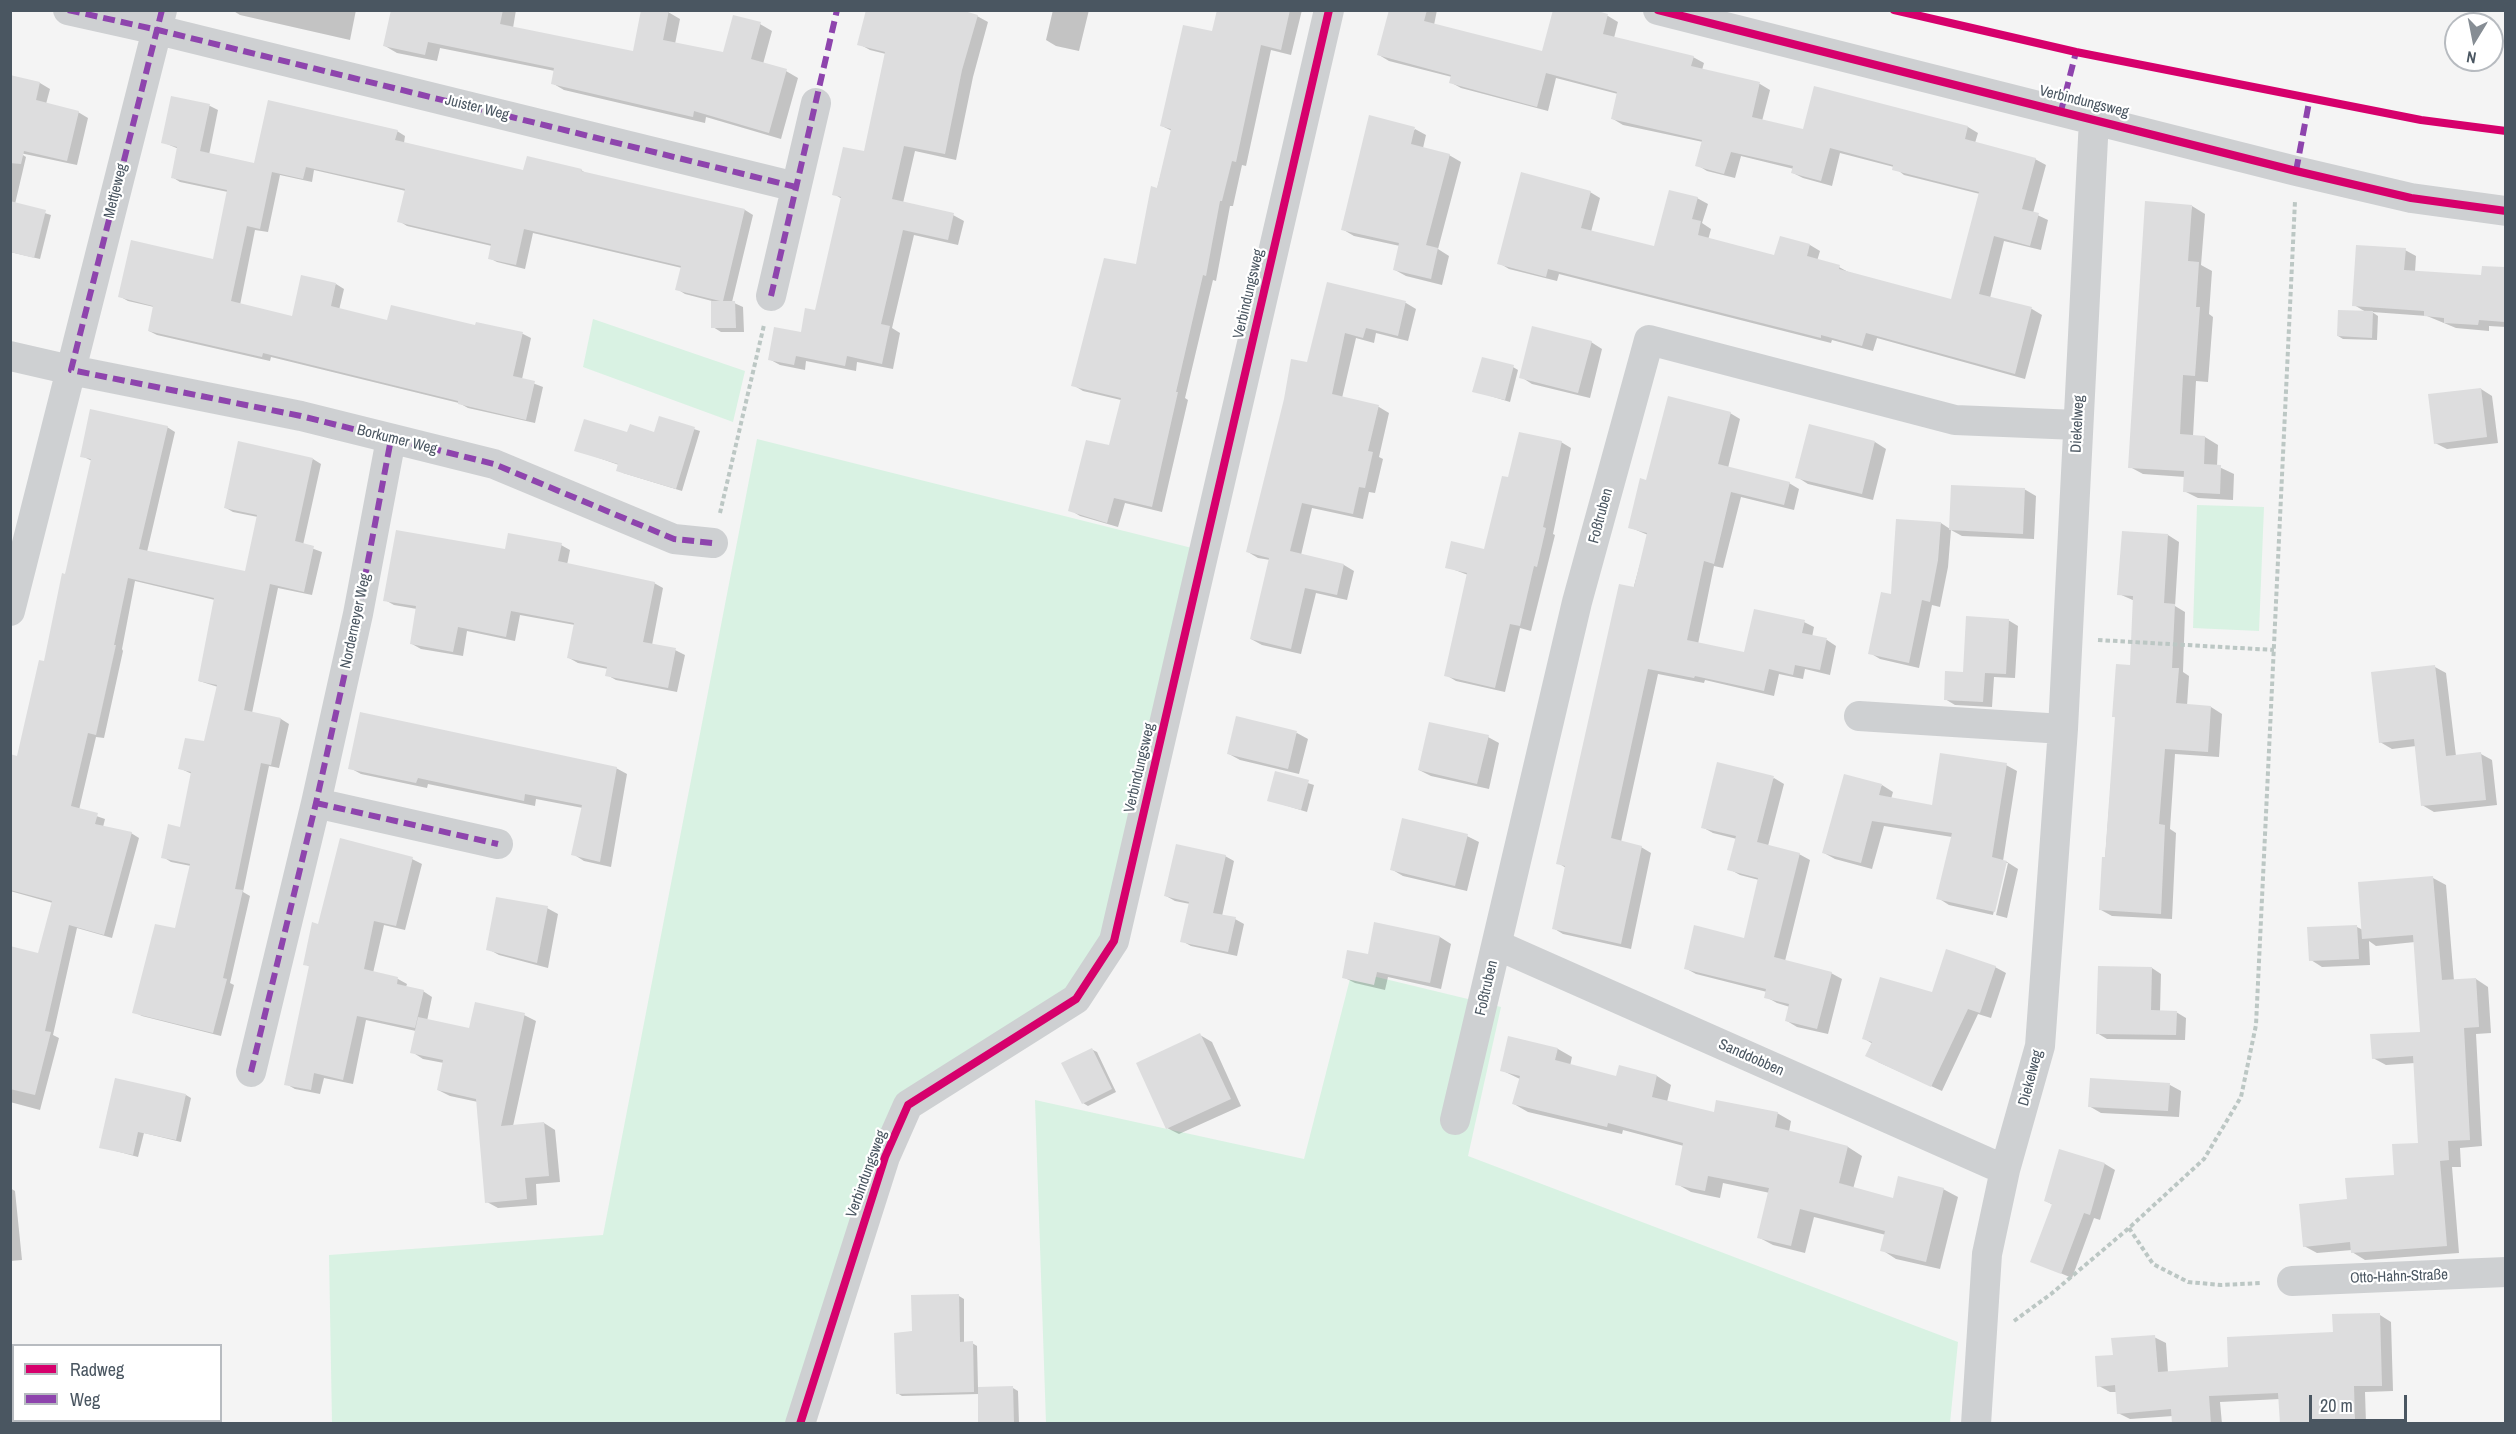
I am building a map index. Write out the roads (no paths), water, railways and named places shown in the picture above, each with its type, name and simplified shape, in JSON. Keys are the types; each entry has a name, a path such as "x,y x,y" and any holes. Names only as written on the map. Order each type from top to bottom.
{"street":[{"name":"Juister Weg","path":"68,10 160,20 796,187"},
{"name":"Verbindungsweg","path":"800,1424 885,1157 908,1105 1076,999 1114,941 1329,10"},
{"name":"Verbindungsweg","path":"1658,10 2296,171 2411,198 2505,211"},
{"name":"Mettjeweg","path":"10,611 160,20"},
{"path":"771,296 816,104"},
{"name":"Diekelweg","path":"1976,1424 1987,1254 2005,1170 2040,1046 2063,729 2094,119"},
{"name":"Foßtruben","path":"1455,1120 1577,602 1649,340 1955,420 2077,425"},
{"path":"10,356 70,370"},
{"name":"Borkumer Weg","path":"70,370 301,416 494,464 674,540 713,543"},
{"name":"Norderneyer Weg","path":"251,1072 316,803 358,614 391,438"},
{"path":"1859,716 2063,729"},
{"path":"316,803 498,844"},
{"name":"Sanddobben","path":"1497,945 2005,1170"},
{"name":"Otto-Hahn-Straße","path":"2292,1281 2505,1272"}]}
